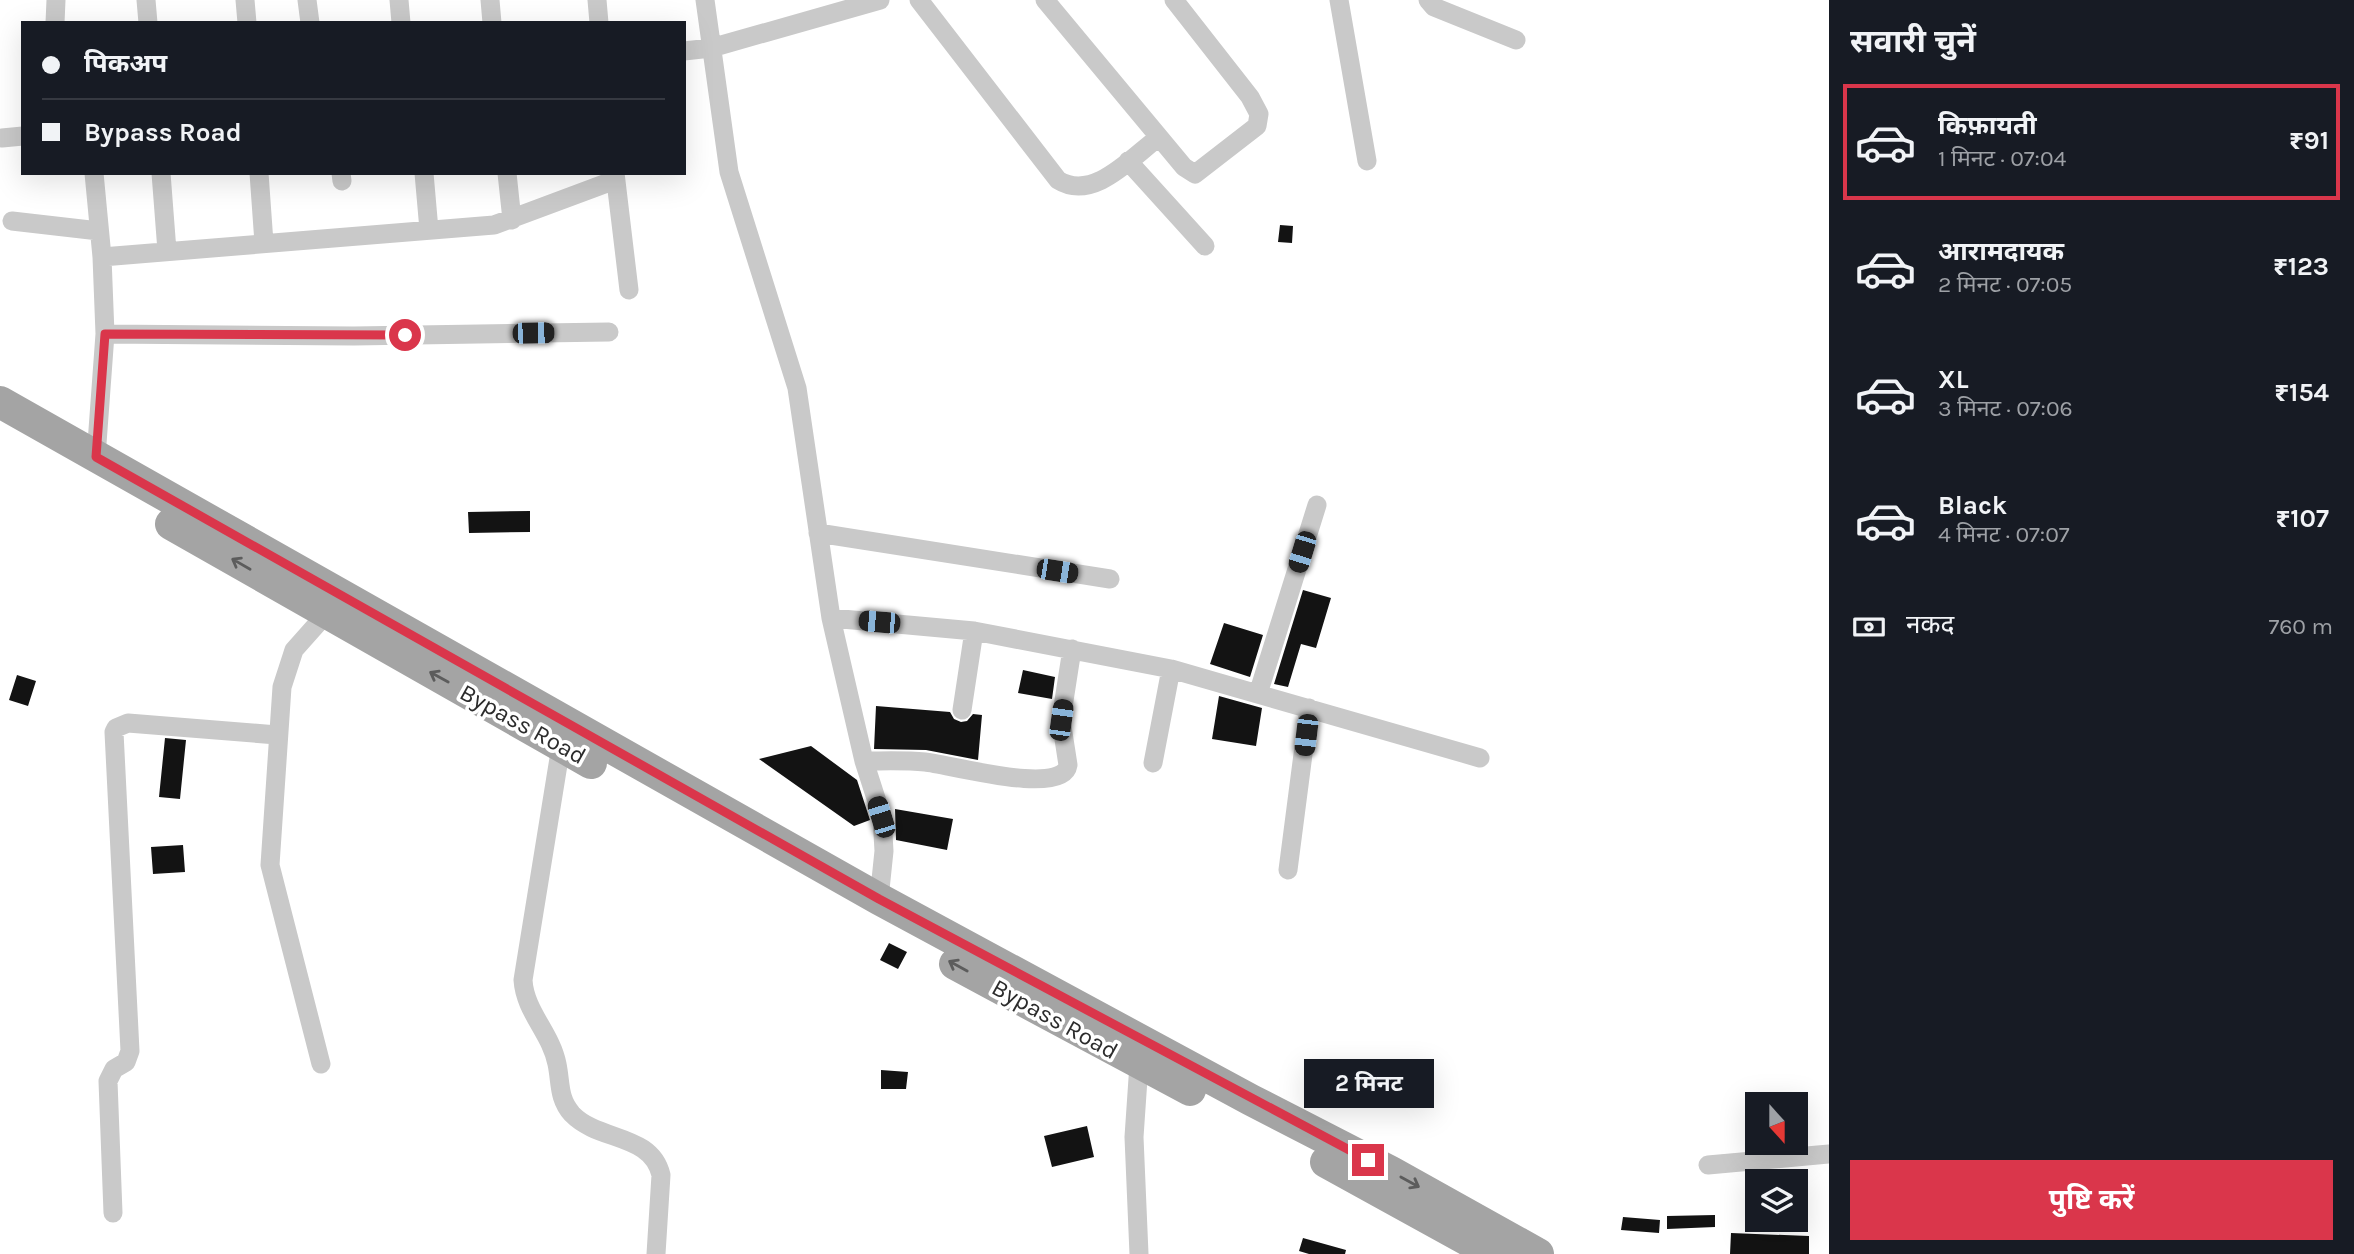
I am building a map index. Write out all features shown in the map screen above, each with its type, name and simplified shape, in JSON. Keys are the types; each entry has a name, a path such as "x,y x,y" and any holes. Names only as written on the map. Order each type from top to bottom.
{"main road":[{"name":"Bypass Road","path":"0,402 879,899 1251,1100 1391,1172 1538,1254"},
{"name":"Bypass Road","path":"0,426 561,746 1139,1064 1493,1254"}],"street":[{"path":"55,21 56,0"},
{"path":"146,0 148,21"},
{"path":"245,0 247,21"},
{"path":"307,0 310,21"},
{"path":"399,0 401,21"},
{"path":"490,0 492,21"},
{"path":"597,0 599,21"},
{"path":"705,0 729,172 797,388 831,618 864,761 881,817 884,851 879,899"},
{"path":"686,51 711,48 880,0"},
{"path":"919,0 1058,180 1067,186 1084,187 1097,184 1159,137"},
{"path":"1045,0 1184,167 1195,174 1248,134 1259,121 1250,97 1174,0"},
{"path":"1339,0 1367,161"},
{"path":"1428,0 1434,6 1516,40"},
{"path":"2,138 21,136"},
{"path":"1128,161 1205,246"},
{"path":"94,175 102,257 105,334 96,457"},
{"path":"161,175 167,251"},
{"path":"259,175 264,243"},
{"path":"424,175 429,230"},
{"path":"507,175 512,220"},
{"path":"102,257 494,225 512,220 615,176 629,290"},
{"path":"12,221 99,231"},
{"path":"105,334 354,336 609,332"},
{"path":"1258,694 1317,505"},
{"path":"818,533 1110,579"},
{"path":"321,1064 271,872 277,735 282,687 288,665 305,636 326,614"},
{"path":"831,618 974,631 1171,669 1480,758"},
{"path":"962,710 974,631"},
{"path":"864,761 921,761 1027,779 1062,776 1068,765 1061,720 1072,649"},
{"path":"1153,763 1171,669"},
{"path":"1288,870 1309,708"},
{"path":"113,1213 108,1082 114,1069 127,1062 130,1051 114,732 122,724 128,723 277,735"},
{"path":"561,746 523,980 524,994 554,1052 559,1090 573,1115 596,1130 642,1146 658,1163 661,1175 656,1254"},
{"path":"1139,1064 1134,1137 1139,1254"},
{"path":"1708,1165 1829,1154"}],"building":[{"path":"1280,225 1293,226 1292,243 1278,242"},
{"path":"530,511 530,532 469,533 468,512"},
{"path":"1303,590 1331,598 1316,648 1301,644 1288,687 1274,684"},
{"path":"1224,623 1263,635 1250,677 1210,664"},
{"path":"1023,670 1055,677 1052,699 1018,693"},
{"path":"17,675 36,681 28,706 9,700"},
{"path":"1219,696 1262,708 1256,746 1212,739"},
{"path":"876,706 950,712 954,719 961,722 967,721 973,714 982,715 978,760 926,750 874,749"},
{"path":"165,738 186,740 180,799 159,797"},
{"path":"811,746 857,780 870,820 854,826 759,759"},
{"path":"895,809 953,819 947,850 896,840"},
{"path":"183,845 185,872 153,874 151,847"},
{"path":"889,943 907,952 898,969 880,960"},
{"path":"881,1070 908,1072 906,1089 881,1089"},
{"path":"1087,1126 1094,1157 1052,1167 1044,1136"},
{"path":"1715,1215 1715,1227 1667,1229 1667,1216"},
{"path":"1623,1217 1660,1220 1659,1233 1621,1230"},
{"path":"1731,1233 1809,1236 1809,1254 1730,1254"},
{"path":"1303,1238 1346,1250 1345,1254 1309,1254 1299,1251"}],"route":[{"path":"405,335 105,334 96,457 879,899 1251,1100 1368,1160"}]}
